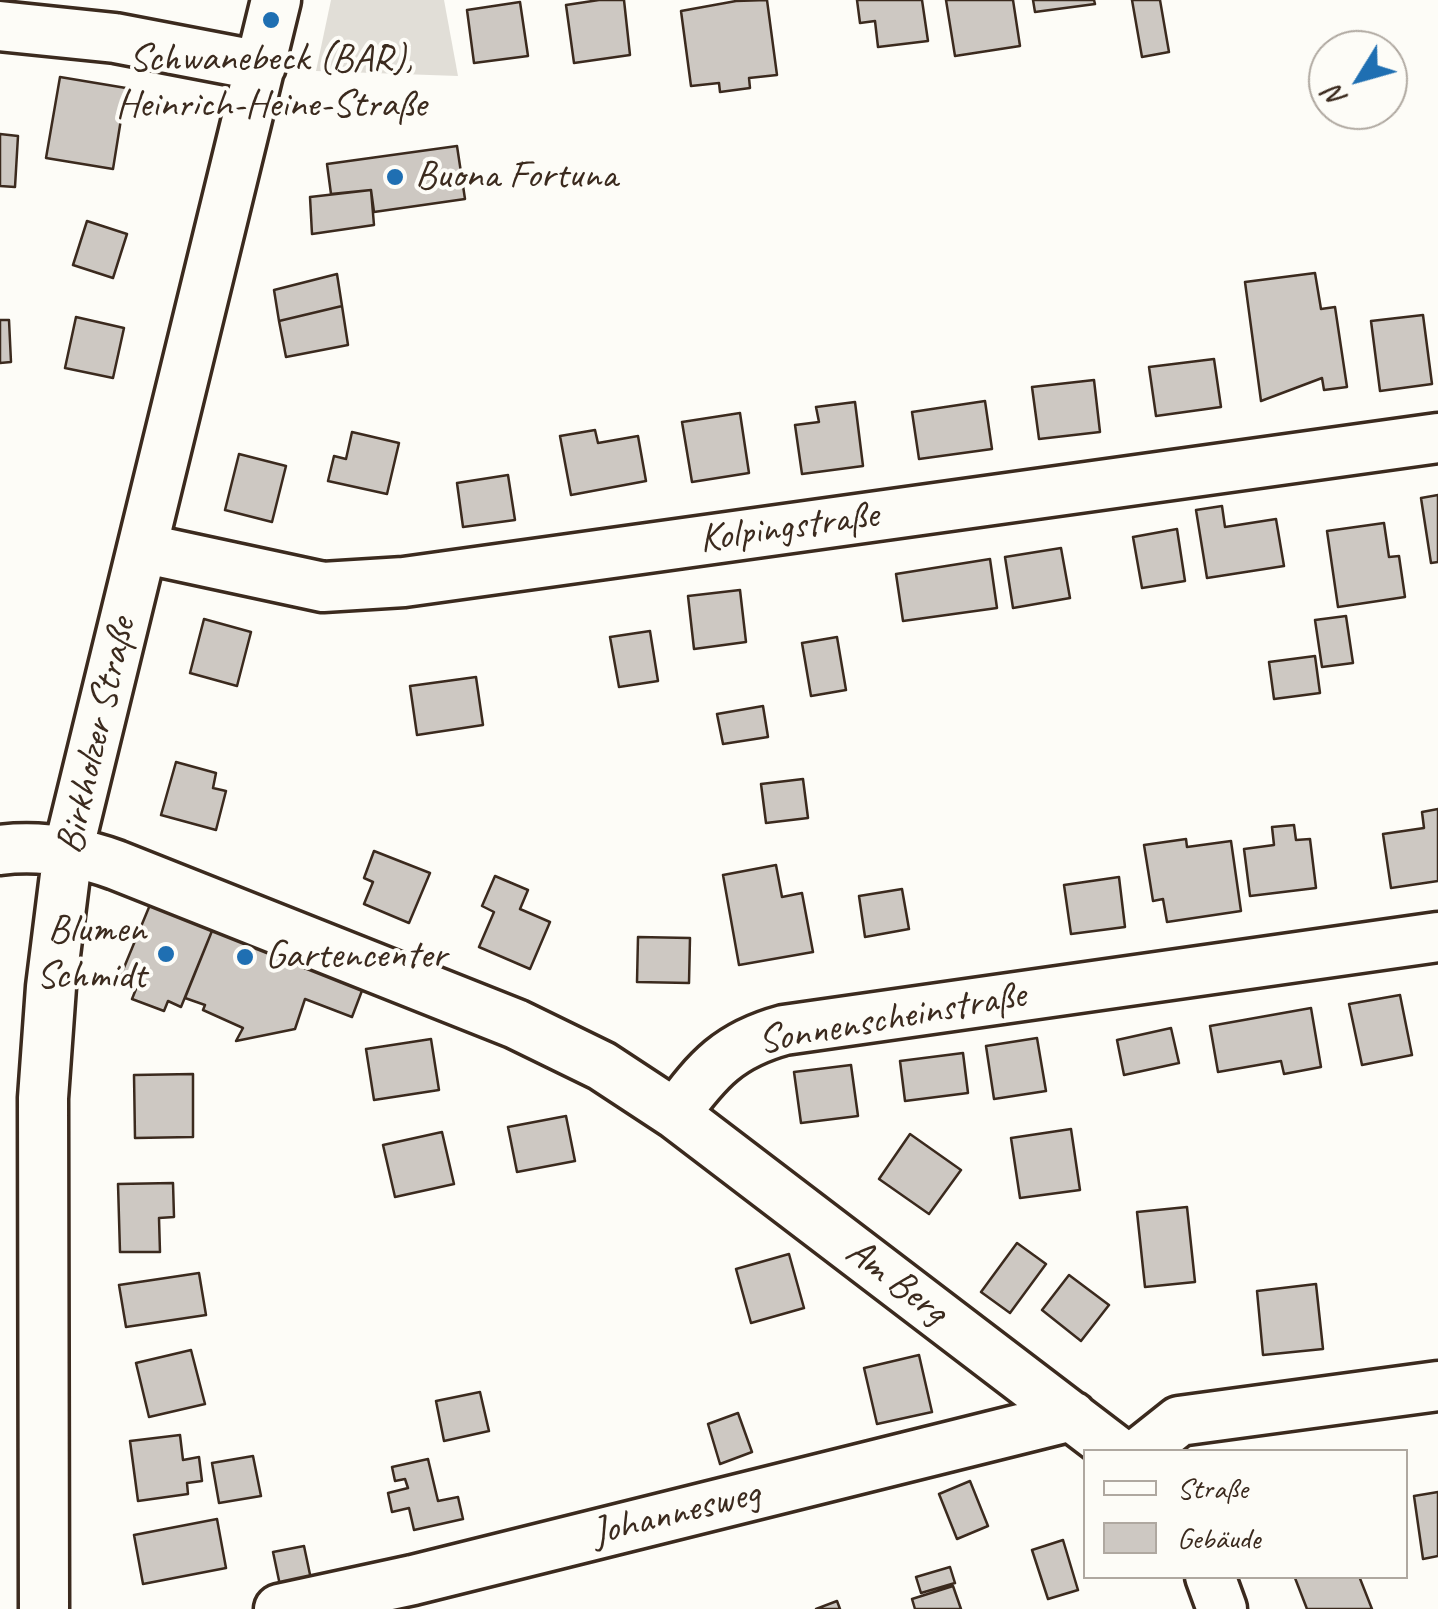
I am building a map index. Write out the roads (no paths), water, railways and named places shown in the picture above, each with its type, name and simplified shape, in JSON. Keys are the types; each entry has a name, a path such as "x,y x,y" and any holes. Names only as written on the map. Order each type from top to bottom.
{"street":[{"name":"Birkholzer Straße","path":"44,1609 43,1098 51,987 68,851 276,0"},
{"path":"0,26 115,38 261,66"},
{"name":"Kolpingstraße","path":"142,548 323,587 404,582 1438,438"},
{"path":"0,850 32,846 68,851 116,865 516,1024 602,1066 675,1114"},
{"name":"Sonnenscheinstraße","path":"675,1114 704,1074 737,1047 784,1030 1438,936"},
{"name":"Am Berg","path":"675,1114 1114,1449"},
{"path":"1144,1449 1178,1420 1438,1386"},
{"name":"Johannesweg","path":"279,1609 413,1580 1072,1416"}],"place":[{"name":"Schwanebeck (BAR), Heinrich-Heine-Straße","path":"271,20"},
{"name":"Buona Fortuna","path":"395,177"},
{"name":"Blumen Schmidt","path":"166,954"},
{"name":"Gartencenter","path":"245,957"}]}
